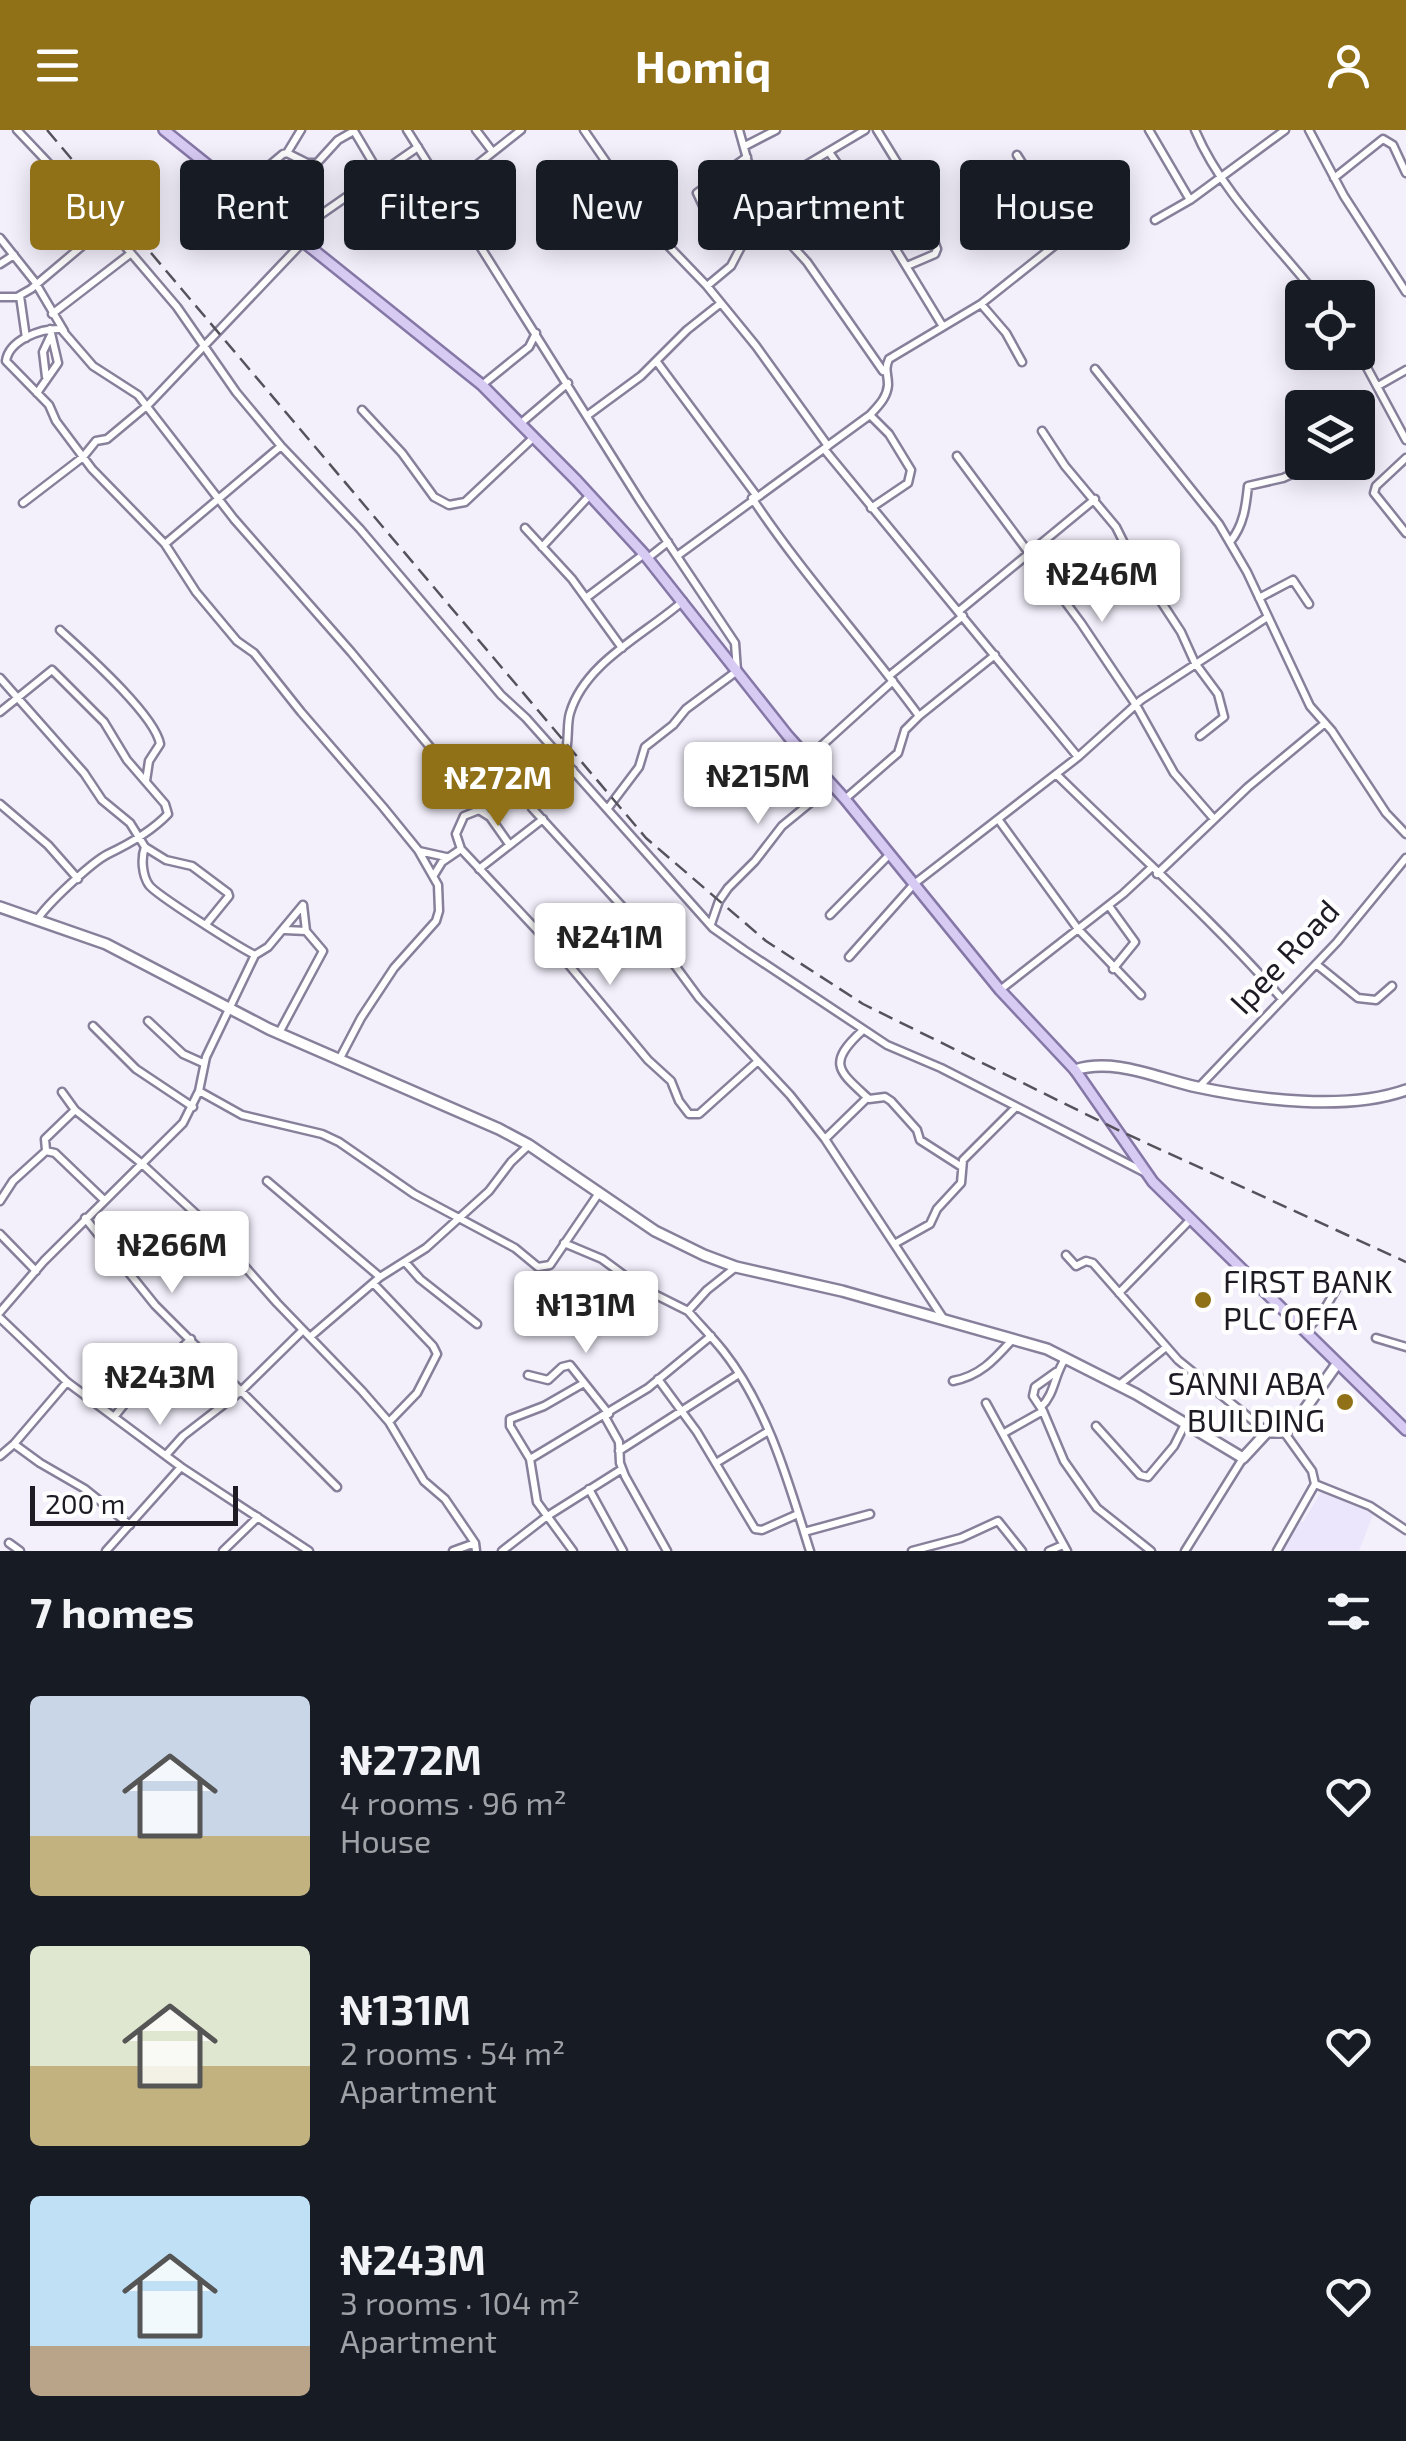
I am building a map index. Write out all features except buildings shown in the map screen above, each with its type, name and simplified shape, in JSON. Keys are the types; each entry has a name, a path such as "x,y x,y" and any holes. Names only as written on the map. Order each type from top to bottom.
{"main road":[{"path":"164,130 201,160"},
{"path":"313,250 482,386 590,495 646,556 736,672 846,799 1000,990 1076,1070 1146,1173 1406,1430"}],"street":[{"path":"18,130 46,160"},
{"path":"273,160 287,153 301,130"},
{"path":"287,153 316,163 354,130 371,160"},
{"path":"408,130 426,160"},
{"path":"476,130 492,151"},
{"path":"481,160 521,130"},
{"path":"584,130 653,230 707,286 756,346 871,508 1078,757"},
{"path":"739,130 748,160"},
{"path":"745,146 776,130"},
{"path":"815,160 865,130"},
{"path":"877,130 918,195 937,249 935,254 907,266"},
{"path":"1149,130 1190,200"},
{"path":"1195,130 1220,175 1304,280"},
{"path":"1155,220 1190,200 1286,130"},
{"path":"1309,130 1334,178 1402,277 1406,292"},
{"path":"1334,178 1383,139 1392,145 1406,173"},
{"path":"399,160 418,148"},
{"path":"829,152 942,325"},
{"path":"677,556 870,415 886,396 885,366 889,359 981,304 1059,242 1062,234 1057,218 1017,155"},
{"path":"743,160 747,157"},
{"path":"0,238 36,282 52,314 93,366 130,387 509,844"},
{"path":"0,297 20,296 75,250"},
{"path":"127,250 206,345 236,392 280,446 360,530 501,695 574,770 711,925 862,1031 1146,1173"},
{"path":"23,503 83,457 96,440 107,438 146,406 295,250"},
{"path":"483,250 736,643 736,672 686,709 674,725 645,748 639,767 608,808"},
{"path":"707,286 731,266 739,250"},
{"path":"796,250 887,376"},
{"path":"52,314 130,254"},
{"path":"0,264 14,255"},
{"path":"20,296 26,338"},
{"path":"588,415 657,362 721,304"},
{"path":"981,304 1006,332 1022,362"},
{"path":"46,378 42,352 51,332"},
{"path":"38,394 58,363 51,332"},
{"path":"65,332 26,338 10,349 5,359 38,394 83,457 124,505 165,544 196,592 237,641 254,652 418,850 434,875 440,896 436,921 394,968 339,1060"},
{"path":"482,386 529,347 536,333"},
{"path":"657,362 754,497 787,551 919,716"},
{"path":"1094,369 1191,486 1230,542 1304,695 1386,814 1406,834"},
{"path":"1369,370 1406,440"},
{"path":"1378,386 1406,370"},
{"path":"520,424 568,384"},
{"path":"362,410 402,453 434,497 450,505 465,502 533,438"},
{"path":"870,415 889,434 912,470 908,483 871,508"},
{"path":"1042,431 1064,466 1116,527 1181,632 1195,664 1218,694 1224,717 1200,736"},
{"path":"165,544 280,446"},
{"path":"957,456 1081,623 1174,772 1214,819"},
{"path":"1406,458 1376,486 1374,493 1406,532"},
{"path":"1230,542 1239,531 1248,486 1285,477"},
{"path":"542,546 590,495"},
{"path":"808,758 1028,552 1095,499"},
{"path":"525,528 586,598 622,648"},
{"path":"586,598 668,542"},
{"path":"1258,598 1294,580 1309,604"},
{"path":"554,784 570,734 569,715 592,675 683,601"},
{"path":"849,957 914,884 1078,757 1136,706 1266,618"},
{"path":"60,630 124,692 158,734 160,744 149,761 145,782"},
{"path":"846,799 898,753 905,730 919,716 995,656"},
{"path":"0,712 52,670 104,722 126,760 165,804 168,814 122,850 99,860 36,921"},
{"path":"0,678 145,847 166,860 192,866 228,893 207,923"},
{"path":"1000,990 1154,871 1325,724"},
{"path":"574,770 532,806 825,1139 946,1322"},
{"path":"1056,774 1154,871 1228,936 1282,999"},
{"path":"711,925 728,888 782,826 833,785"},
{"path":"468,794 456,834 461,849 564,958 598,1003 670,1081 679,1102 692,1115 699,1114 758,1061"},
{"path":"0,804 48,845 78,879"},
{"path":"464,816 476,810 486,813"},
{"path":"998,819 1078,929 1141,996"},
{"path":"479,869 543,820"},
{"path":"145,847 143,866 149,886 254,955"},
{"path":"434,875 447,857 461,849"},
{"path":"418,850 447,857"},
{"path":"830,915 890,854"},
{"name":"Ipee Road","path":"1198,1088 1405,863"},
{"path":"278,1033 323,951 306,931 303,905 268,947 254,955 203,1063 193,1107 174,1133 85,1218 0,1315 67,1382 181,1467 307,1550"},
{"path":"1109,906 1135,942 1114,970"},
{"path":"0,908 106,944 278,1033 529,1145 654,1230 736,1267 842,1291 1048,1348 1243,1458"},
{"path":"284,930 306,931"},
{"path":"1316,964 1364,1000 1376,1000 1392,986"},
{"path":"148,1021 183,1054 203,1063"},
{"path":"93,1026 136,1069 193,1107"},
{"path":"862,1031 844,1048 839,1067 847,1080 867,1098 891,1101 920,1140 962,1167"},
{"path":"1076,1070 1103,1066 1198,1088 1340,1102 1365,1101 1406,1090"},
{"path":"62,1092 75,1110 210,1226 389,1422 424,1481 445,1500 475,1547 453,1551"},
{"path":"199,1092 242,1115 322,1134 339,1142 414,1194 516,1248 542,1268 550,1265 599,1193"},
{"path":"825,1139 867,1098"},
{"path":"896,1242 930,1224 937,1210 962,1183 962,1160 1016,1107"},
{"path":"46,1151 45,1139 75,1110"},
{"path":"310,1337 380,1277 459,1219 529,1145"},
{"path":"46,1151 55,1154 104,1200"},
{"path":"0,1201 13,1181 46,1151"},
{"path":"267,1181 380,1277"},
{"path":"85,1218 155,1305 337,1487"},
{"path":"1119,1292 1190,1220"},
{"path":"0,1234 36,1270"},
{"path":"564,1243 602,1259 640,1287 688,1311 710,1336 739,1374 767,1432 810,1551"},
{"path":"1066,1255 1076,1266 1086,1261 1093,1263 1165,1348 1267,1432 1284,1432 1302,1415 1336,1364"},
{"path":"405,1262 420,1280 477,1324"},
{"path":"688,1311 736,1267"},
{"path":"374,1284 433,1346 436,1354 417,1393 389,1422"},
{"path":"1305,1332 1338,1286"},
{"path":"166,1455 183,1436 240,1392 302,1330"},
{"path":"530,1459 607,1415 658,1380 710,1336"},
{"path":"1376,1338 1406,1347"},
{"path":"114,1417 134,1391 191,1339"},
{"path":"953,1381 969,1378 992,1363 1012,1340"},
{"path":"1118,1385 1165,1348"},
{"path":"1004,1433 1042,1409 1065,1359"},
{"path":"528,1375 548,1380 570,1365 607,1415 617,1436 622,1469 667,1551"},
{"path":"1056,1372 1034,1387 1033,1396 1064,1461 1096,1508 1151,1551"},
{"path":"620,1451 739,1374"},
{"path":"658,1380 683,1411 755,1530 798,1514"},
{"path":"0,1456 67,1382"},
{"path":"573,1551 546,1517 532,1486 530,1459 510,1426 510,1419 544,1406 584,1383"},
{"path":"986,1403 1065,1548 1049,1551"},
{"path":"1096,1426 1140,1475 1148,1478 1174,1446 1185,1424"},
{"path":"716,1463 767,1432"},
{"path":"1185,1551 1243,1458 1267,1432"},
{"path":"1277,1551 1315,1484 1312,1472 1284,1432"},
{"path":"14,1444 130,1524"},
{"path":"106,1551 116,1548 130,1524 181,1467"},
{"path":"502,1551 546,1517 622,1469"},
{"path":"1315,1484 1370,1506 1406,1530"},
{"path":"589,1489 623,1551"},
{"path":"804,1532 870,1514"},
{"path":"224,1551 258,1518"},
{"path":"912,1551 960,1538 998,1521 1022,1551"},
{"path":"10,1543 20,1551"}],"shaded area":[{"path":"1323,1489 1374,1512 1359,1551 1280,1551 1296,1520 1303,1522"}],"railway":[{"path":"47,130 646,838 766,941 863,1004 1120,1131 1406,1262"}],"place":[{"name":"FIRST BANK PLC OFFA","path":"1203,1300"},
{"name":"SANNI ABA BUILDING","path":"1345,1402"}]}
